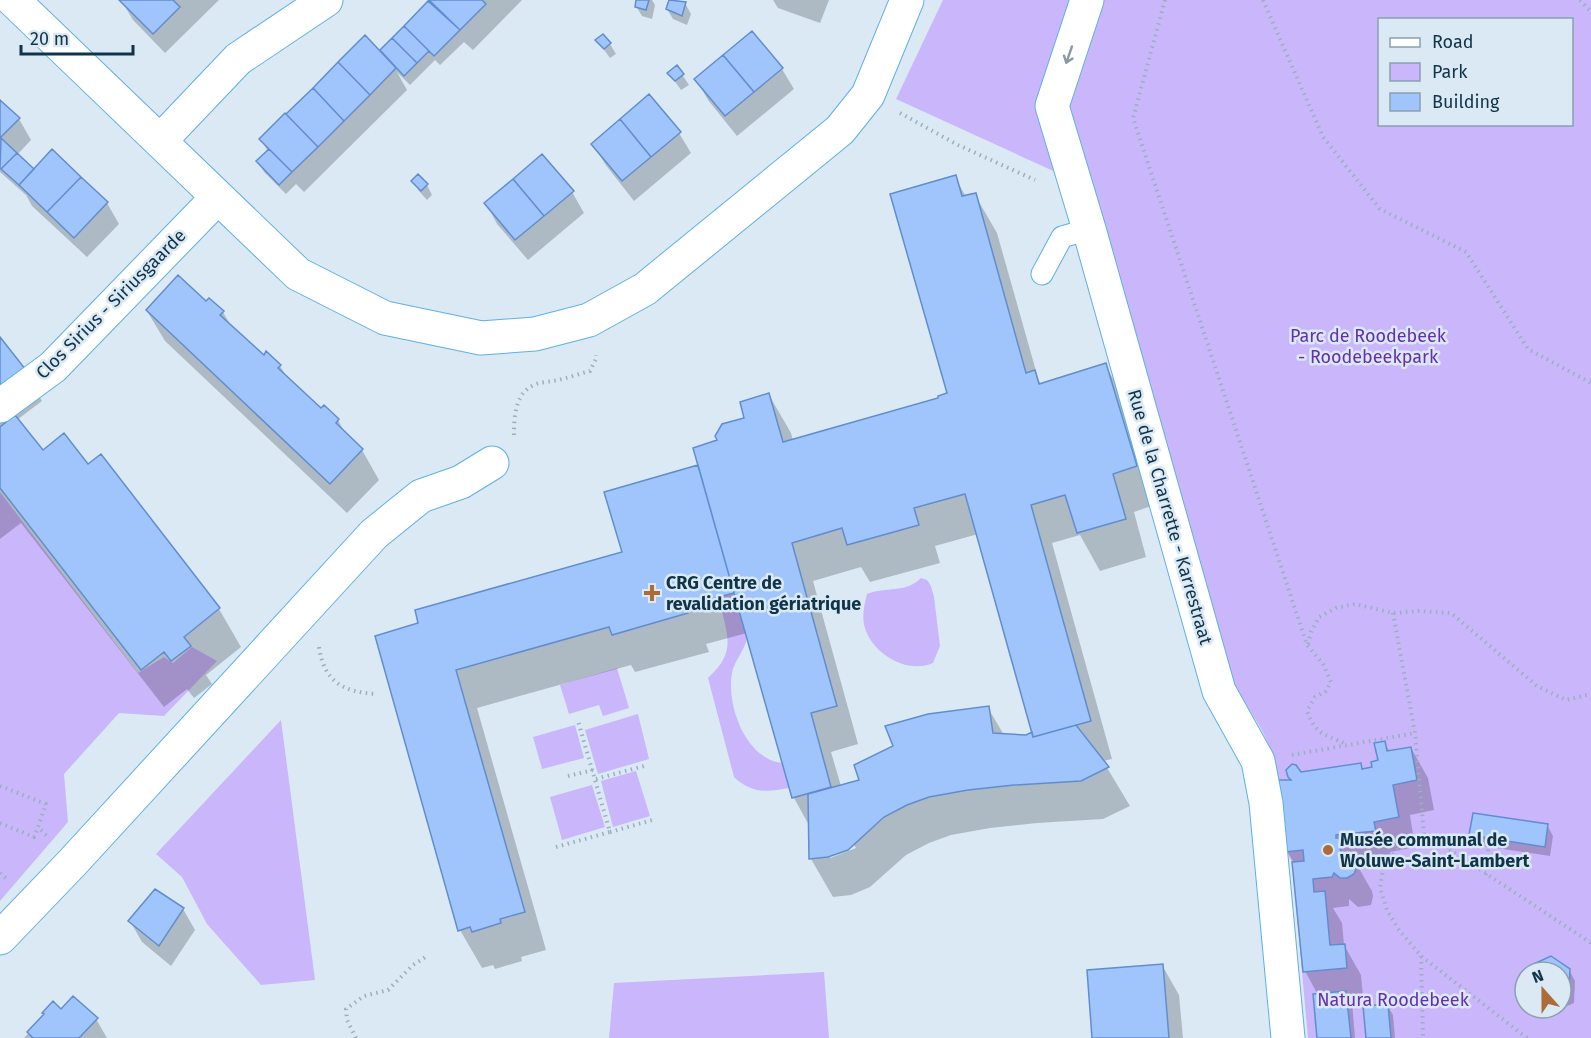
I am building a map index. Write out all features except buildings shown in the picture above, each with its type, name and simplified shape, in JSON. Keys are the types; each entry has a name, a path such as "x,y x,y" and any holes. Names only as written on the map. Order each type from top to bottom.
{"street":[{"path":"13,0 298,274 385,318 481,338 535,334 589,320 645,289 710,238 840,130 867,95 907,0"},
{"path":"160,141 238,59 326,0"},
{"name":"Rue de la Charrette - Karrestraat","path":"1087,0 1052,106 1220,691 1258,762 1266,803 1288,1038"},
{"name":"Clos Sirius - Siriusgaarde","path":"0,406 52,367 218,197"},
{"path":"0,938 72,863 374,534 421,496 461,482 492,463"}],"lane":[{"path":"1042,274 1062,237 1085,215"}],"path":[{"path":"1165,0 1133,118 1307,645 1323,664 1331,682 1326,691 1315,697 1307,711 1313,726 1322,733 1346,744"},
{"path":"1263,0 1323,137 1380,209 1466,252 1528,349 1591,383"},
{"path":"1580,0 1591,12"},
{"path":"867,95 1085,215"},
{"path":"492,463 509,458 514,449 515,417 519,398 526,389 536,384 590,371 596,359 595,340 589,320"},
{"path":"1307,645 1311,632 1320,617 1336,608 1354,604 1393,613 1419,611 1451,613 1537,686 1566,700 1591,694"},
{"path":"303,611 315,628 325,670 332,679 344,688 358,693 376,694"},
{"path":"1393,613 1415,732 1424,835"},
{"path":"578,721 610,832"},
{"path":"1258,762 1415,732"},
{"path":"596,779 644,766"},
{"path":"568,776 593,770"},
{"path":"0,786 46,804 34,837 0,823"},
{"path":"556,847 656,819"},
{"path":"38,827 72,863"},
{"path":"1424,835 1452,851 1591,944"},
{"path":"1424,835 1399,848 1384,864 1380,888 1387,910 1394,923 1421,956 1527,1038"},
{"path":"1486,875 1489,838"},
{"path":"356,1038 347,1020 346,1009 364,996 388,990 413,965 427,956"},
{"path":"1421,956 1423,1038"}],"green space":[{"path":"943,0 1077,0 1060,174 896,99"},
{"name":"Parc de Roodebeek - Roodebeekpark","path":"1102,0 1591,0 1591,1038 1308,1038 1292,862 1283,838 1276,777 1270,749 1254,717 1233,685 1068,109"},
{"path":"0,492 138,673 164,657 173,663 192,647 217,661 164,716 119,713 64,774 68,822 0,901"},
{"path":"921,578 927,580 931,586 940,646 933,663 913,666 894,660 877,648 866,631 864,612 867,594 902,588"},
{"path":"734,593 747,638 732,673 732,700 741,728 749,741 758,752 782,763 789,788 754,789 734,777 708,678 724,658 727,648 728,639 720,596"},
{"path":"617,668 629,708 603,716 599,705 569,714 560,685"},
{"path":"638,714 649,759 598,774 585,730"},
{"path":"281,720 315,980 261,985 207,924 182,877 156,854"},
{"path":"575,725 584,758 542,769 533,737"},
{"path":"636,771 650,816 613,827 601,781"},
{"path":"592,785 605,827 562,840 550,797"},
{"path":"824,972 829,1038 609,1038 614,983"}],"place":[{"name":"CRG Centre de revalidation gériatrique","path":"652,593"},
{"name":"Musée communal de Woluwe-Saint-Lambert","path":"1328,850"}],"park label":[{"name":"Natura Roodebeek","path":"1393,1000"}]}
